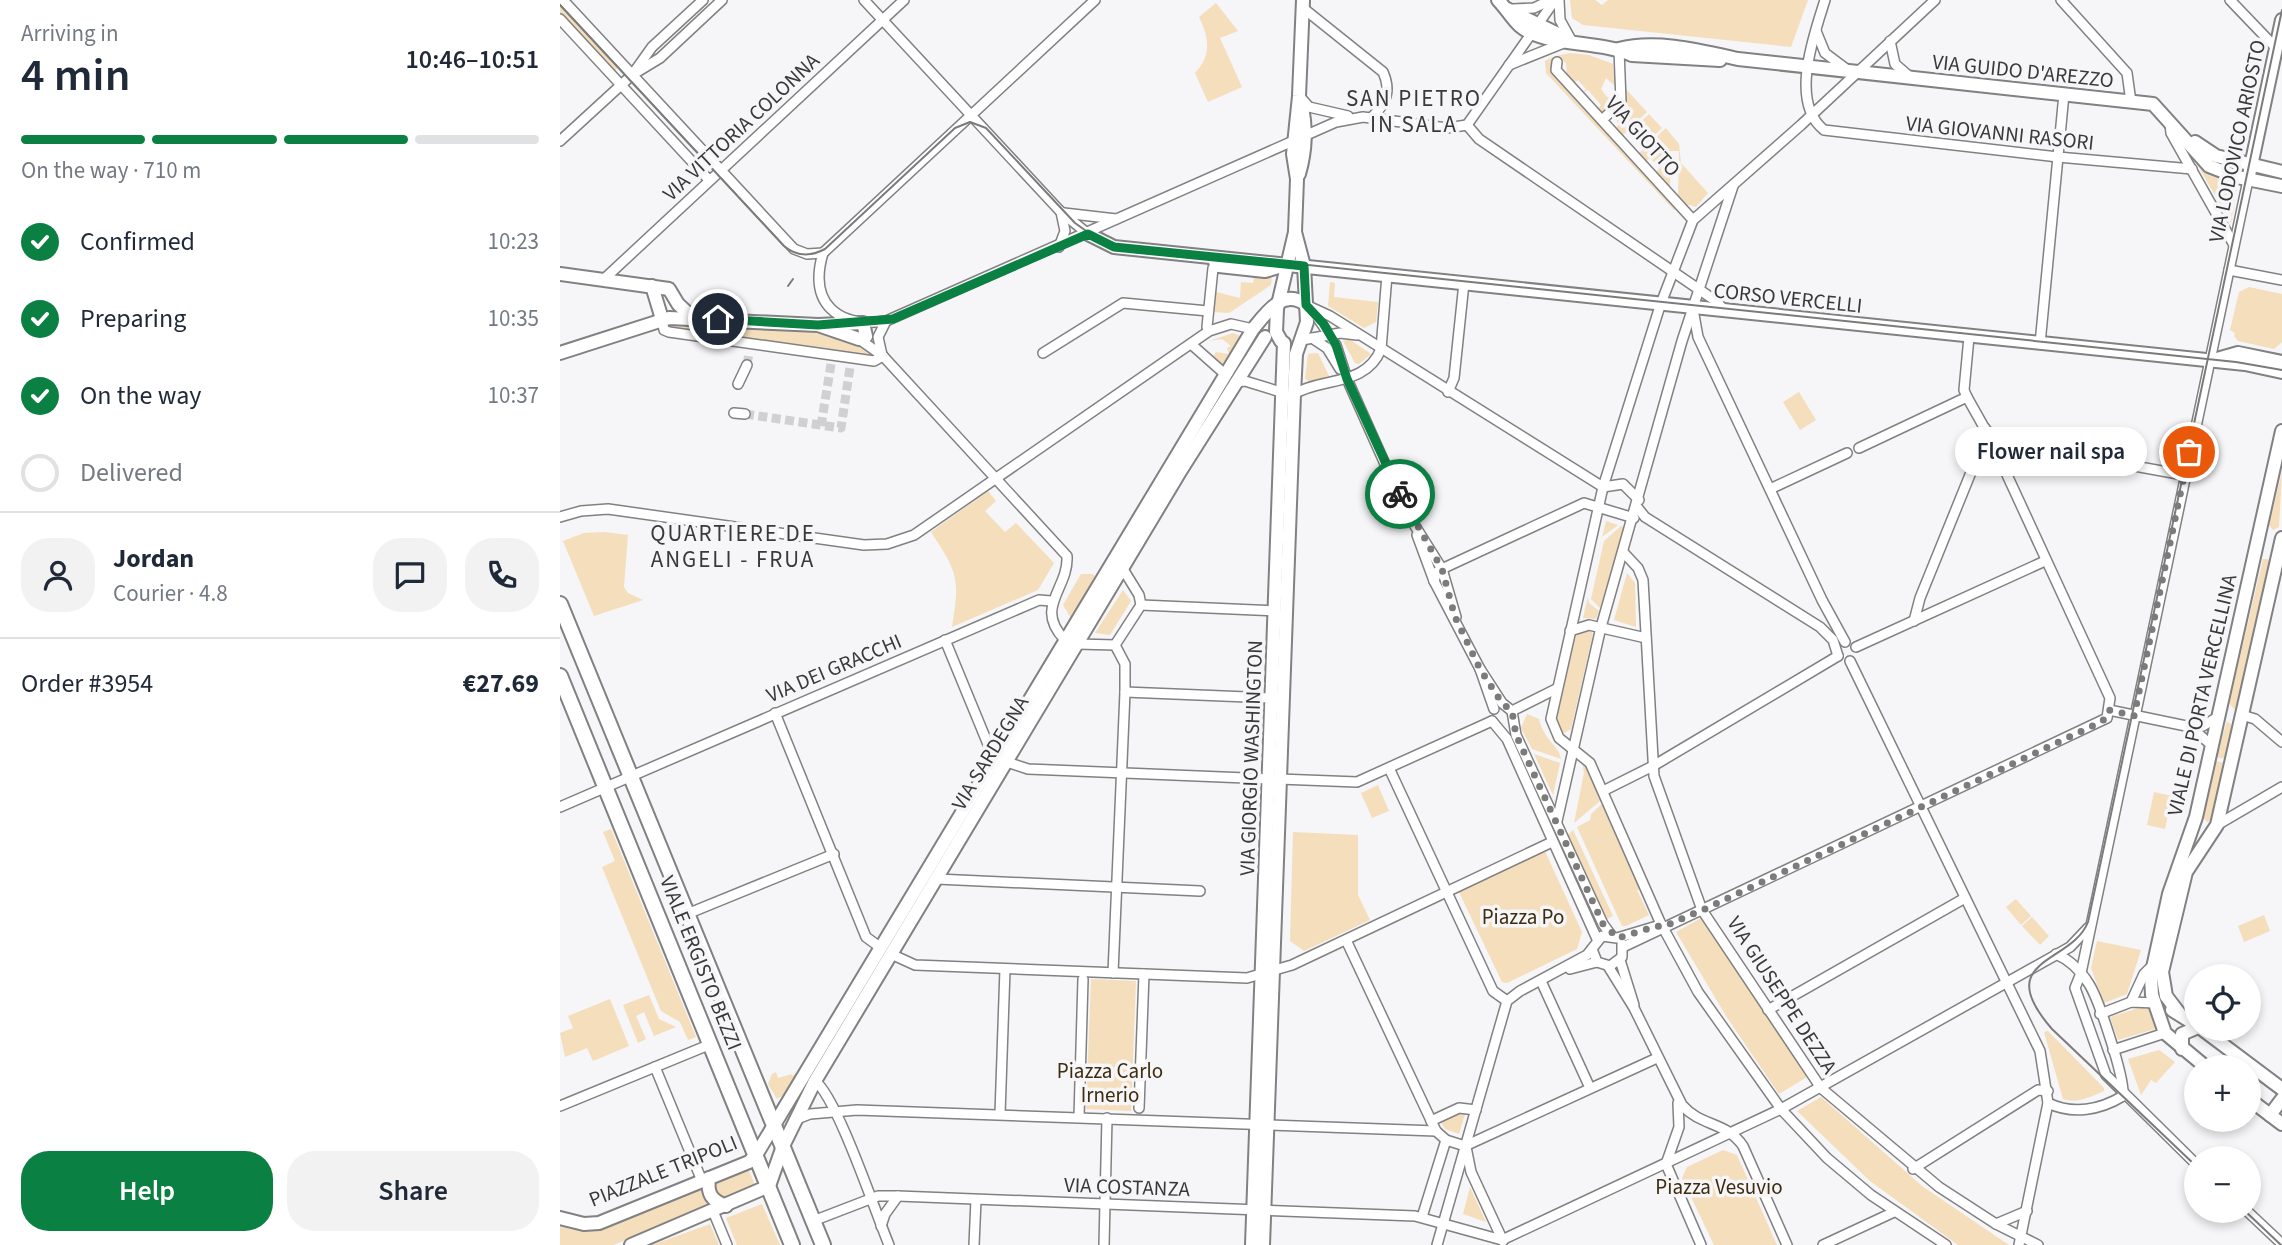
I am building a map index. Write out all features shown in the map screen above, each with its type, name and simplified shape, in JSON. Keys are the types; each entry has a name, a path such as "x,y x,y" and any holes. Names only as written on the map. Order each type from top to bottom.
{"main road":[{"path":"1289,394 1283,342 1276,332 1276,321 1285,265 1295,232 1297,179 1305,151 1299,139 1306,123 1299,96 1303,4"},
{"path":"1502,4 1519,25 1534,28"},
{"name":"VIA LODOVICO ARIOSTO","path":"2248,180 2282,20"},
{"name":"VIA GUIDO D'AREZZO","path":"1534,28 1543,38 1619,49 1632,55 1699,61 1738,59 2131,102 2157,106 2170,122"},
{"path":"2170,122 2209,153 2282,172"},
{"path":"2170,122 2209,166 2248,180 2282,186"},
{"path":"1289,394 1307,322 1304,266 1295,232"},
{"name":"CORSO VERCELLI","path":"1088,234 1114,247 1211,260 1304,266 1584,295 1610,300 1912,330 2282,372"},
{"path":"560,274 670,289 678,304 693,318"},
{"path":"652,286 657,295 662,319"},
{"name":"CORSO VERCELLI","path":"1560,293 1567,288 1603,292 1610,300"},
{"name":"CORSO VERCELLI","path":"1584,295 1592,304 1648,311 1660,305"},
{"path":"1231,378 1253,329 1281,300 1294,298 1306,305"},
{"path":"560,353 662,319 693,318 818,325 863,323 866,336 859,339 818,325"},
{"path":"1253,329 1265,337 1283,342 1304,341"},
{"path":"1231,378 1265,337"},
{"path":"2209,362 2238,353 2282,362"},
{"name":"VIA SARDEGNA","path":"783,1146 797,1119 810,1078 1231,378"},
{"name":"VIA GIORGIO WASHINGTON","path":"1263,1245 1259,1210 1289,394"},
{"name":"VIALE DI PORTA VERCELLINA","path":"2165,1033 2151,986 2152,967 2169,894 2196,817 2256,544 2278,466 2282,431"},
{"path":"2256,544 2281,547"},
{"name":"VIALE DI PORTA VERCELLINA","path":"2179,1013 2166,996 2162,972 2186,872 2217,825 2281,547"},
{"name":"VIALE ERGISTO BEZZI","path":"560,604 774,1125"},
{"name":"VIALE ERGISTO BEZZI","path":"560,676 756,1155"},
{"path":"2216,718 2242,715"},
{"path":"2196,817 2203,826 2217,825"},
{"path":"2155,1003 2184,1017"},
{"path":"2179,1013 2165,1033 2190,1055"},
{"path":"2182,1049 2184,1033"},
{"path":"2218,1041 2282,1089"},
{"name":"VIA SARDEGNA","path":"774,1125 790,1097 810,1078"},
{"path":"766,1105 790,1097"},
{"path":"2270,1115 2282,1099"},
{"path":"2261,1108 2282,1124"},
{"path":"774,1125 824,1245"},
{"name":"PIAZZALE TRIPOLI","path":"560,1218 584,1224 599,1223 749,1162 774,1125"},
{"path":"631,1245 769,1186 783,1146"},
{"name":"PIAZZALE TRIPOLI","path":"756,1155 792,1245"},
{"path":"705,1179 714,1202 726,1206"},
{"name":"VIA GIORGIO WASHINGTON","path":"1252,1245 1259,1210"}],"street":[{"path":"563,0 794,249 807,254 823,253 1095,0"},
{"path":"632,75 652,47 703,0"},
{"path":"560,141 632,75 660,58 722,0"},
{"path":"864,0 1060,211 1088,234"},
{"name":"VIA VITTORIA COLONNA","path":"603,279 904,0"},
{"path":"1502,4 1534,8 1555,0"},
{"path":"1299,96 1308,107 1353,117 1372,117 1447,128 1467,125 1555,0"},
{"path":"1508,65 1571,40 1560,20 1555,0"},
{"path":"1811,115 1807,66 1825,0"},
{"path":"1935,0 1693,220 1660,305 1603,487 1556,689 1551,724 1555,734 1588,760 1663,927 1716,1022 1781,1109 1827,1158 1894,1212 1946,1245"},
{"path":"2061,0 2127,74 2131,102"},
{"path":"2230,0 2276,48"},
{"path":"1303,4 1383,72 1387,95 1383,105 1372,117"},
{"path":"560,19 709,180"},
{"path":"1816,29 1831,60 1856,71"},
{"name":"VIA GUIDO D'AREZZO","path":"1891,41 1895,64 1912,78"},
{"path":"652,47 653,55 660,58"},
{"path":"1602,120 1622,102 1619,49"},
{"name":"VIA GIOTTO","path":"1566,78 1693,220"},
{"path":"2040,344 2064,94"},
{"name":"VIA GIOVANNI RASORI","path":"1811,115 1820,128 1828,132 2192,169"},
{"path":"823,253 820,281 826,306 836,314 863,323 886,321 1059,247 1319,128 1353,117"},
{"path":"2170,122 2171,133 2234,245"},
{"path":"1467,125 1479,139 1727,312"},
{"name":"VIA LODOVICO ARIOSTO","path":"2184,1153 2123,1096 2106,1075 2075,988 2081,973 2087,932 2248,180"},
{"path":"1557,821 1601,626 1692,307 1732,186"},
{"path":"1060,211 1081,217 1120,219"},
{"path":"1059,247 1065,231 1060,211"},
{"path":"1209,331 1211,260"},
{"path":"2229,270 2282,280"},
{"path":"1191,344 1231,378 1289,394 1347,379 1371,363 1381,349 1387,275"},
{"path":"1448,391 1454,379 1464,283"},
{"path":"1043,353 1123,303 1208,311"},
{"path":"1306,305 1330,334 1347,379 1415,526 1434,580 1480,669 1494,709 1492,721"},
{"path":"1306,305 1603,487 1623,484 1645,517 1820,627 1840,649"},
{"path":"1692,307 1698,337 1832,619 1843,661 1850,661 1856,654 1856,647"},
{"path":"662,319 664,330 669,332 750,348 851,362 874,361 883,356"},
{"path":"883,356 878,342 886,321"},
{"path":"560,517 581,511 608,509 864,545 881,545 914,535 1209,331 1231,324 1253,329"},
{"path":"1304,341 1330,334 1358,335"},
{"path":"1597,939 1663,927 1922,808 2106,718 2110,698 1985,428 1964,390 1969,337"},
{"path":"859,339 883,356 1067,556 1066,574 1051,601 1051,610 1071,642 1115,645"},
{"path":"1304,341 1327,348 1347,379"},
{"path":"738,384 747,365"},
{"path":"1859,448 1967,397"},
{"path":"734,413 745,414"},
{"path":"1985,428 2007,443 2184,475"},
{"path":"1914,621 1920,598 1976,460 1985,428"},
{"path":"1976,460 1998,456 2007,443"},
{"path":"1770,489 1847,453"},
{"path":"1434,580 1442,569 1584,503 1633,518"},
{"path":"1415,526 1442,569 1455,617"},
{"name":"VIA GIUSEPPE DEZZA","path":"1623,552 1638,568 1643,580 1653,766 1702,910 1732,950 1768,1010 1820,1086 1913,1168 2020,1241 2038,1245"},
{"path":"1603,790 1653,766 1840,649 1856,647 2045,561"},
{"path":"1115,645 1141,605 1139,595 1118,566"},
{"name":"VIA DEI GRACCHI","path":"631,776 1039,600 1051,601"},
{"path":"1141,605 1281,611"},
{"path":"1820,627 1825,628 1832,619"},
{"path":"1570,631 1583,625 1601,626 1646,638"},
{"path":"945,640 992,754 1028,769 1357,782 1492,721"},
{"path":"1113,973 1125,692 1125,664 1115,645"},
{"path":"1850,661 2036,1041 2048,1091 2048,1103 2020,1241"},
{"path":"1480,669 1510,713 1603,924 1623,947"},
{"path":"1500,727 1510,713 1556,689"},
{"path":"1125,692 1277,698"},
{"path":"1494,709 1510,713"},
{"path":"2109,710 2191,727 2198,730 2210,744"},
{"path":"775,713 868,940 915,965 1083,975 1113,973 1247,978 1346,940 1552,842"},
{"path":"2242,715 2255,719 2282,742"},
{"path":"2191,727 2203,726 2216,718"},
{"path":"1492,721 1500,727 1597,939"},
{"path":"1389,768 1493,991 1507,1001"},
{"path":"560,807 631,776"},
{"path":"2217,825 2282,787"},
{"path":"687,914 834,854"},
{"path":"931,877 1200,891"},
{"path":"1768,1010 1965,898"},
{"path":"1623,947 1660,932 1663,927"},
{"path":"1465,1146 1471,1172 1504,1242 1781,1109 2056,954 2078,941 2087,932"},
{"path":"1437,1245 1507,1001 1512,995 1564,970 1592,949 1597,939"},
{"path":"1346,940 1431,1121 1436,1131 1446,1140 1465,1146 1657,1058"},
{"path":"1623,947 1620,960 1634,1008"},
{"path":"1592,949 1597,962"},
{"path":"2048,1103 2060,1109 2096,1108 2123,1096 2113,1050 2090,986 2081,973 2056,954"},
{"path":"1608,966 1620,960"},
{"path":"1564,970 1597,962 1608,966 1634,1008 1677,1098 1691,1115 1734,1132 1787,1245"},
{"name":"VIALE DI PORTA VERCELLINA","path":"2131,1002 2144,974 2152,967"},
{"path":"1000,1114 1005,969"},
{"path":"1139,1108 1144,974"},
{"path":"1079,1117 1083,975"},
{"path":"1541,981 1591,1088"},
{"path":"2100,1014 2131,1002 2155,1003"},
{"path":"2113,1050 2165,1033"},
{"path":"560,1106 711,1044"},
{"path":"655,1066 705,1179"},
{"path":"810,1078 823,1087 889,1245"},
{"path":"1913,1168 2038,1090 2048,1091"},
{"path":"1677,1098 1679,1127 1666,1164 1701,1245"},
{"path":"1431,1121 1459,1108 1476,1110"},
{"path":"2046,1122 2060,1109"},
{"path":"797,1119 810,1114 834,1112 1000,1114 1436,1131"},
{"path":"1104,1245 1107,1118"},
{"path":"1679,1127 1698,1119"},
{"path":"1422,1217 1446,1140"},
{"path":"881,1226 885,1214 898,1196"},
{"name":"VIA COSTANZA","path":"813,1221 870,1199 898,1196 1422,1217 1504,1242"},
{"path":"974,1245 976,1200"},
{"path":"713,1211 727,1245"},
{"path":"1996,1224 2027,1211"},
{"path":"1822,1245 1894,1212"},
{"path":"2260,1223 2282,1244"}],"green space":[{"path":"1570,0 1595,0 1602,5 1608,0 1808,0 1791,47 1583,25 1572,18"},
{"path":"560,2 619,66 615,71 560,13"},
{"path":"1216,3 1238,31 1220,38 1242,87 1208,102 1195,73 1204,60 1207,46 1199,17"},
{"path":"1570,53 1589,55 1613,64 1615,86 1606,78 1601,89 1607,97 1620,98 1603,116 1597,110 1601,105 1588,90 1582,93 1586,89 1578,80 1573,83 1567,77 1566,63 1556,56"},
{"path":"1553,57 1553,71 1678,206 1674,210 1546,73 1545,61"},
{"path":"1624,87 1647,112 1622,136 1615,129 1619,124 1612,116"},
{"path":"1649,114 1662,128 1644,145 1641,135 1631,131"},
{"path":"1666,128 1679,144 1681,163 1708,193 1696,207 1686,204 1678,196 1679,151 1671,151 1670,188 1656,172 1660,168 1650,158 1646,161 1638,154"},
{"path":"2197,164 2210,175 2237,187 2231,223"},
{"path":"1255,273 1272,275 1271,285 1229,313 1214,312 1216,292 1240,298 1241,282 1253,283"},
{"path":"1330,282 1335,283 1334,297 1378,302 1376,322 1364,328 1328,306"},
{"path":"2249,287 2282,294 2282,342 2274,349 2238,341 2235,333 2230,330 2239,292"},
{"path":"690,323 821,330 854,340 875,355 867,357 673,330 670,325"},
{"path":"1233,333 1240,336 1229,354 1227,348 1231,346 1222,339 1209,341"},
{"path":"1349,339 1371,354 1359,364 1355,363 1343,341"},
{"path":"1216,352 1229,354 1221,367 1213,357"},
{"path":"1318,353 1330,378 1313,383 1305,379 1308,354"},
{"path":"1799,392 1816,420 1800,430 1783,402"},
{"path":"2282,472 2279,527 2273,530 2269,525"},
{"path":"988,491 996,501 985,511 1005,532 1016,523 1054,563 1038,590 952,627 956,597 955,576 931,532"},
{"path":"1606,521 1618,525 1602,537"},
{"path":"1621,526 1624,527 1600,608 1591,599 1604,541"},
{"path":"584,533 628,535 624,587 628,593 643,600 594,616 563,541"},
{"path":"2263,559 2268,559 2271,564 2239,705 2234,709 2229,703"},
{"path":"1627,573 1635,583 1636,627 1614,620"},
{"path":"1081,574 1093,574 1095,577 1072,620 1063,605"},
{"path":"1123,590 1131,601 1110,635 1095,633"},
{"path":"1589,592 1589,603 1599,611 1596,619 1583,618"},
{"path":"1581,631 1591,631 1593,634 1571,729 1564,733 1556,725 1555,718 1574,638"},
{"path":"1527,714 1539,719 1561,759 1532,749 1521,728"},
{"path":"2227,721 2234,727 2226,759 2216,757"},
{"path":"1534,754 1560,763 1553,795"},
{"path":"1582,760 1592,775 1600,801 1574,823 1584,773"},
{"path":"2215,761 2225,763 2213,819 2207,822 2203,817"},
{"path":"1378,785 1389,811 1372,818 1361,793"},
{"path":"2154,792 2172,796 2165,829 2147,825"},
{"path":"1602,804 1641,889 1637,890 1649,915 1626,926 1622,926 1577,827 1590,820 1591,814"},
{"path":"611,829 696,1037 688,1040 680,1022 661,1011 602,867 615,861 603,832"},
{"path":"1573,830 1613,916 1605,920 1579,859 1576,858 1568,835"},
{"path":"1293,832 1358,835 1358,895 1370,920 1304,951 1290,941"},
{"name":"Piazza Po","path":"1544,849 1582,932 1577,949 1507,983 1502,982 1458,890"},
{"path":"2016,899 2031,916 2021,925 2006,907"},
{"path":"2264,915 2270,931 2244,942 2238,926"},
{"path":"1703,917 1807,1077 1779,1094 1726,1016 1676,932"},
{"path":"2032,917 2049,936 2040,945 2022,926"},
{"path":"2097,941 2141,950 2127,994 2104,1003 2091,968"},
{"name":"Piazza Carlo Irnerio","path":"1091,979 1136,981 1131,1111 1086,1109"},
{"path":"649,995 659,1019 676,1027 654,1036 644,1012 636,1016 646,1039 638,1043 623,1005"},
{"path":"610,999 629,1046 593,1061 587,1048 565,1057 560,1033 573,1028 568,1016"},
{"path":"2148,1005 2155,1029 2118,1040 2110,1017"},
{"path":"2048,1031 2104,1091 2079,1100 2063,1099 2044,1032"},
{"path":"2159,1050 2175,1062 2156,1083 2151,1080 2141,1095 2128,1059"},
{"path":"804,1068 788,1092 777,1099 768,1084 772,1074 776,1072 778,1078 792,1076"},
{"path":"1821,1097 1922,1186 2009,1245 1958,1245 1870,1181 1797,1111"},
{"path":"1459,1113 1465,1114 1459,1134 1445,1129 1441,1122"},
{"name":"Piazza Vesuvio","path":"1723,1150 1737,1155 1777,1245 1714,1245 1682,1178 1687,1167"},
{"path":"748,1169 756,1187 721,1201 711,1185"},
{"path":"703,1187 714,1206 613,1245 560,1245 560,1222 599,1229"},
{"path":"1470,1187 1486,1222 1463,1214"},
{"path":"762,1204 780,1245 737,1245 726,1218"},
{"path":"710,1224 719,1245 652,1245"}],"tunnel":[{"path":"747,365 749,353"},
{"path":"821,426 831,364"},
{"path":"745,414 841,428 850,367"}],"tram line":[{"path":"560,5 784,246 799,254 825,249 955,128 970,122 986,128 1075,223 1089,233 1118,245 2236,362 2282,370"},
{"path":"2184,1155 2052,1029 2035,1006 2029,988 2032,975 2079,936 2088,922 2282,10"},
{"path":"788,286 793,279"},
{"path":"2258,1223 2281,1245"}],"way so far":[{"path":"1400,494 1415,526 1442,569 1455,617 1480,669 1502,703 1512,711 1516,735 1563,832 1603,924 1608,933 1618,938 1657,926 1663,927 1707,908 2099,723 2106,718 2109,710 2134,716 2189,452"}],"place":[{"name":"Flower nail spa","path":"2189,452"}],"district":[{"name":"SAN PIETRO IN SALA","path":"1414,111"},
{"name":"QUARTIERE DE ANGELI - FRUA","path":"733,546"}],"route":[{"path":"718,319 818,325 873,323 893,319 1088,234 1114,247 1304,266 1306,305 1323,323 1336,345 1347,379 1400,494"}]}
